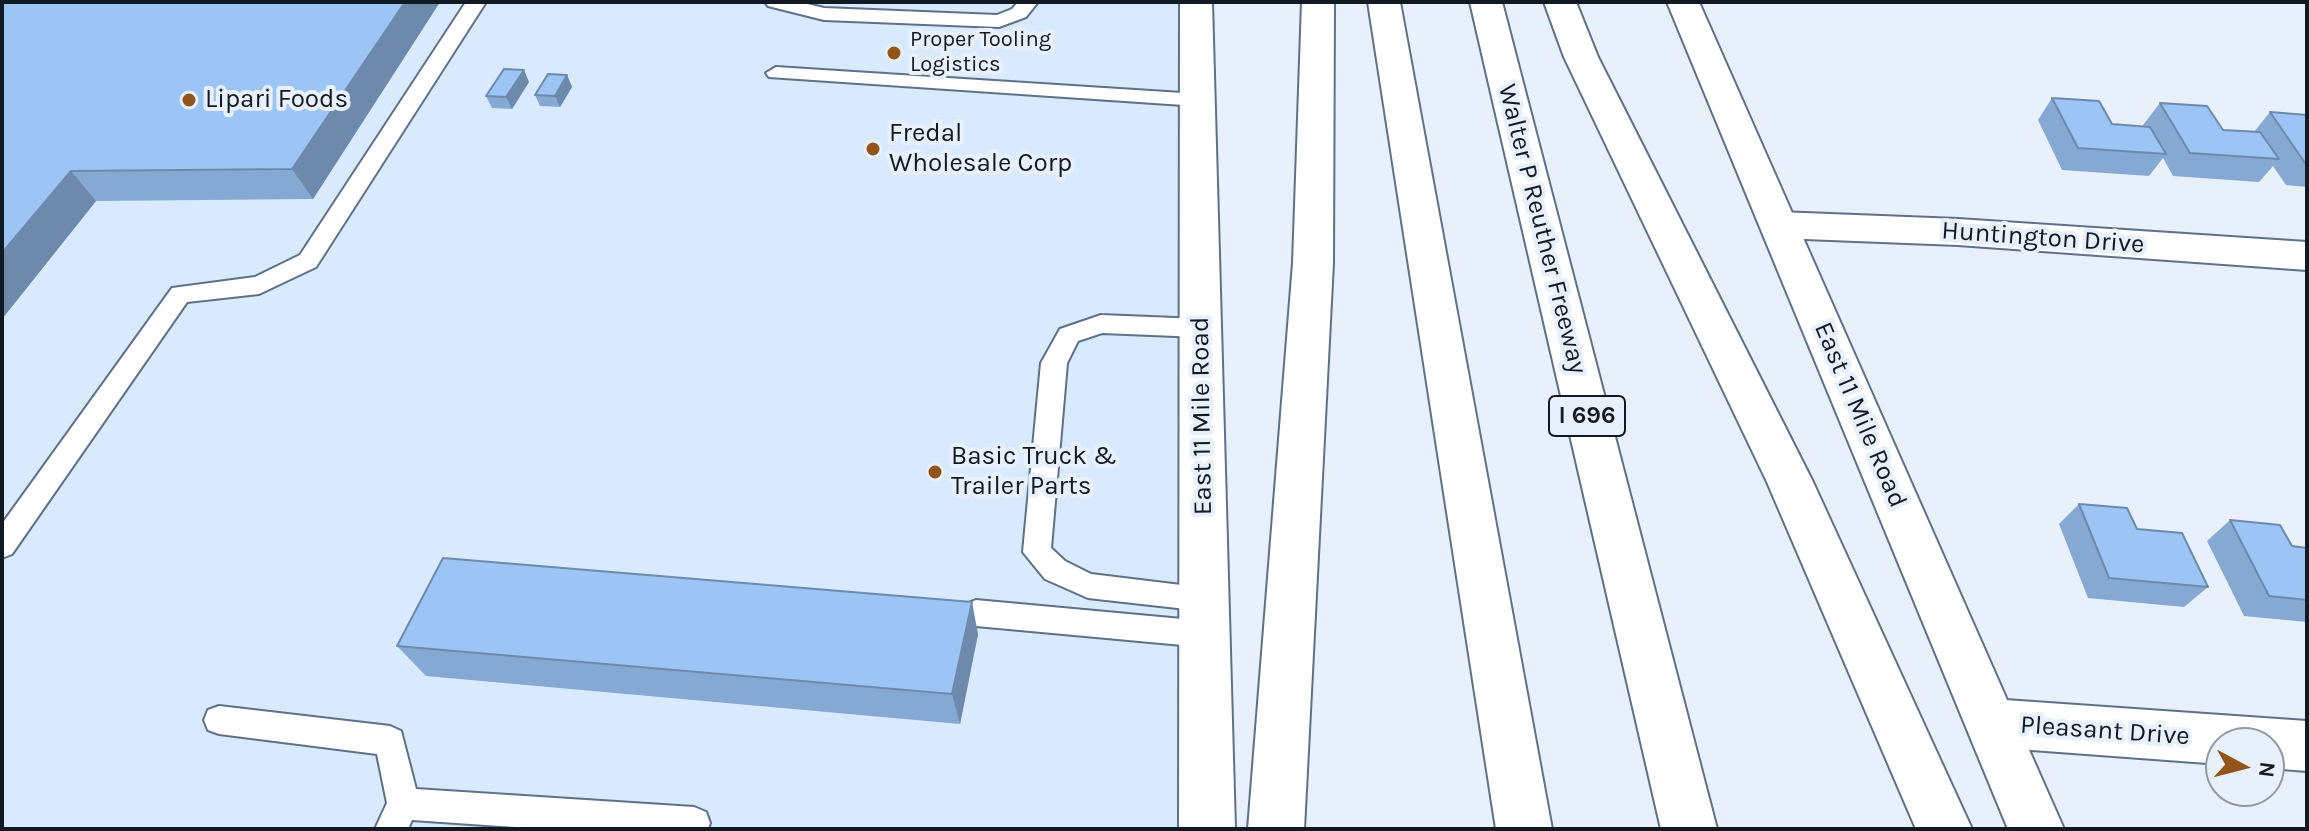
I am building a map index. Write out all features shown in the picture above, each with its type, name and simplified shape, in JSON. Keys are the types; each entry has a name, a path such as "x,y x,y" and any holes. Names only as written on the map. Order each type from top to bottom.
{"main road":[{"name":"East 11 Mile Road","path":"1196,2 1207,829"},
{"path":"1276,829 1313,263 1318,2"},
{"path":"1384,2 1524,829"},
{"name":"Walter P Reuther Freeway","path":"1486,2 1689,829"},
{"path":"1560,2 1581,57 1790,482 1944,829"},
{"name":"East 11 Mile Road","path":"1683,2 2036,829"},
{"name":"Huntington Drive","path":"1779,225 1958,232 2307,256"},
{"name":"Pleasant Drive","path":"1991,723 2205,738"},
{"name":"Pleasant Drive","path":"2285,744 2307,746"}],"lane":[{"path":"2,546 180,294 259,285 308,261 476,2"},
{"path":"775,2 824,14 999,21 1019,13 1028,2"},
{"path":"776,73 1198,100"},
{"path":"1200,328 1101,324 1069,335 1054,363 1037,552 1055,570 1088,586 1204,616"},
{"path":"976,613 1204,616"},
{"path":"219,720 390,741 397,816 694,823"}],"shaded area":[{"path":"2,2 1181,2 1177,829 2,829"}],"building":[{"name":"Lipari Foods","path":"2,2 405,2 292,169 71,171 2,253"},
{"path":"504,69 524,70 506,97 486,96"},
{"path":"548,74 567,75 555,96 535,95"},
{"path":"2052,98 2099,101 2112,124 2150,127 2166,154 2078,148"},
{"path":"2160,103 2207,106 2223,130 2260,132 2279,159 2190,153"},
{"path":"2270,112 2307,115 2307,163 2305,163"},
{"path":"2079,504 2127,508 2137,529 2182,533 2208,587 2109,578"},
{"path":"2230,520 2280,525 2292,546 2307,548 2307,600 2269,596"},
{"path":"443,558 972,602 952,694 397,646"}],"place":[{"name":"Proper Tooling Logistics","path":"894,53"},
{"name":"Lipari Foods","path":"189,100"},
{"name":"Fredal Wholesale Corp","path":"873,149"},
{"name":"Basic Truck & Trailer Parts","path":"935,472"}]}
